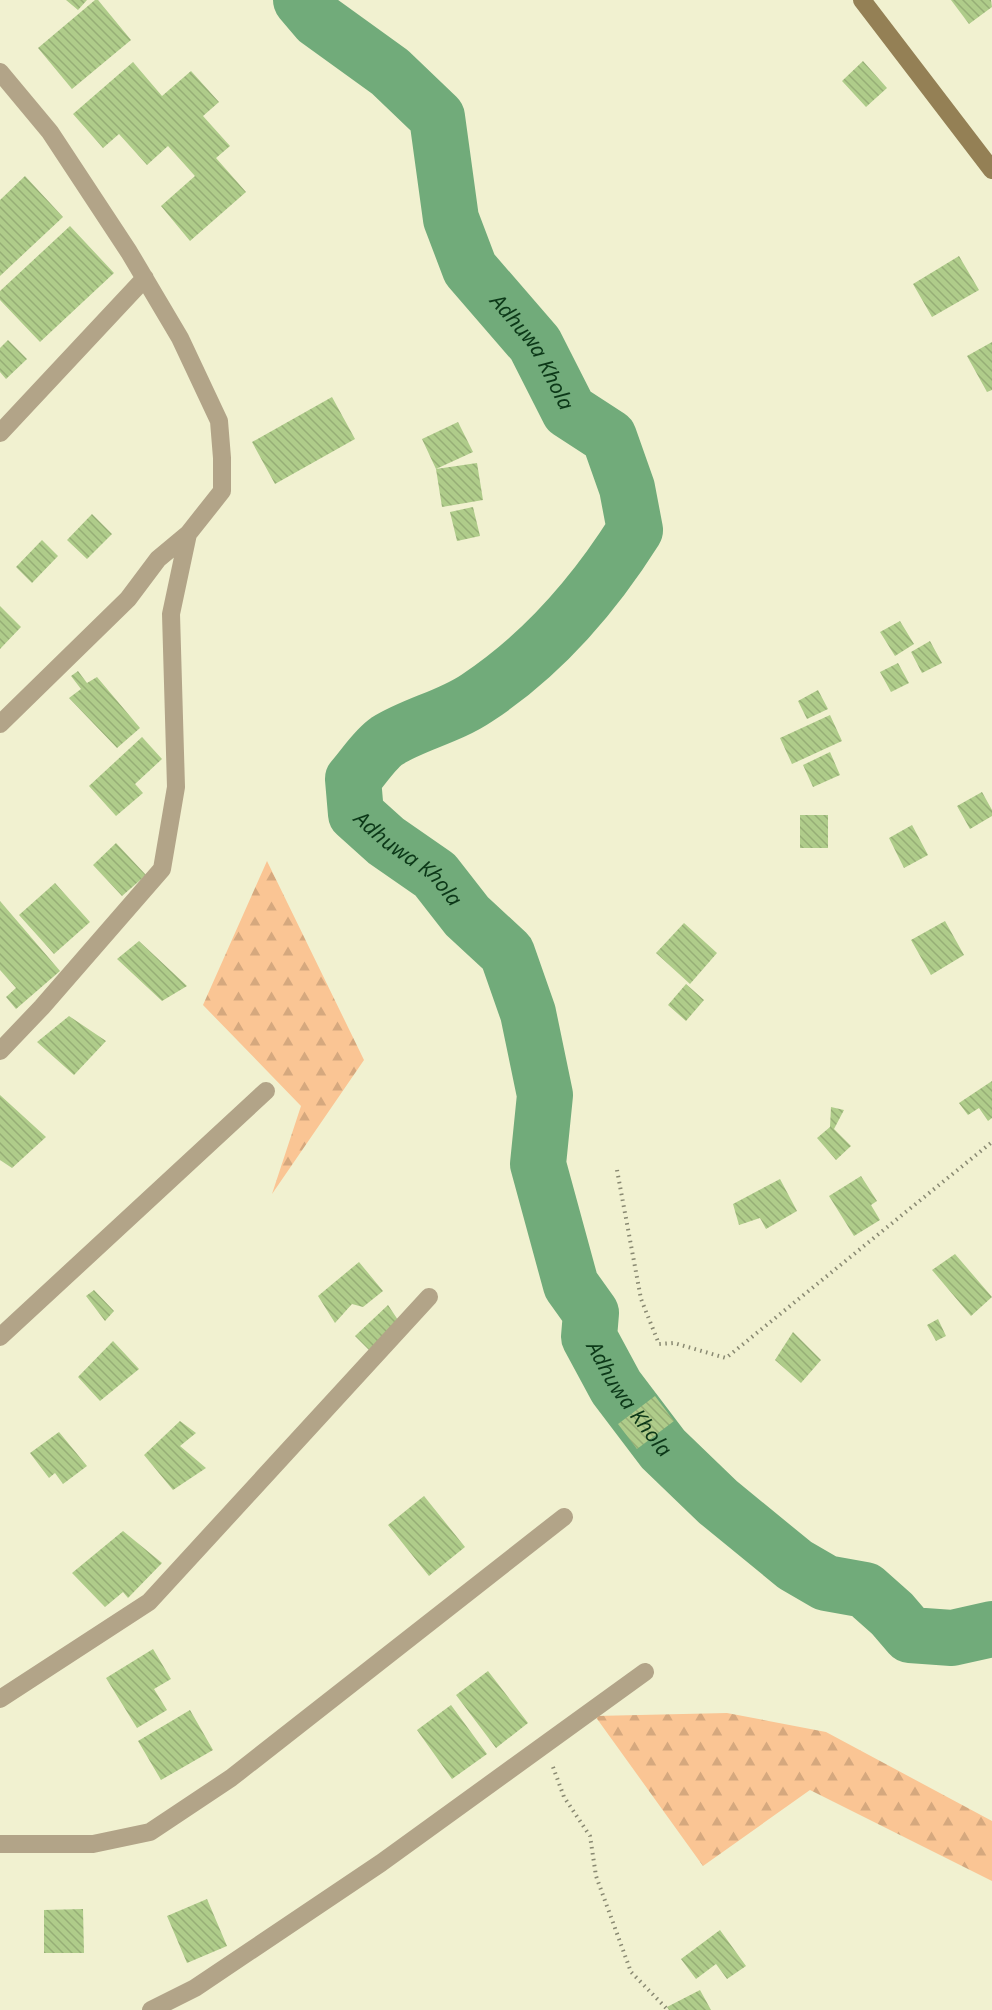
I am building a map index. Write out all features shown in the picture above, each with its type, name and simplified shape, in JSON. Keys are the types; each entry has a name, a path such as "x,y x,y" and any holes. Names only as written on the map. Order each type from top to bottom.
{"street":[{"path":"862,0 992,170"},
{"path":"0,72 36,113 145,278 180,338 219,422 222,491 188,534 158,559 128,599 0,724"},
{"path":"0,433 145,278"},
{"path":"0,1051 42,1008 162,869 176,787 171,614 188,534"},
{"path":"0,1337 266,1091"},
{"path":"0,1699 149,1602 429,1297"},
{"path":"0,1844 93,1844 150,1832 240,1771 564,1516"},
{"path":"151,2010 204,1982 381,1863 645,1672"}],"path":[{"path":"617,1170 641,1299 659,1344 674,1343 726,1358 992,1143"},
{"path":"543,1747 564,1797 590,1836 596,1875 631,1972 668,2010"}],"green space":[{"path":"267,861 364,1060 272,1194 301,1106 203,1005"},
{"path":"727,1713 826,1732 992,1821 992,1881 810,1790 703,1866 595,1716"}],"building":[{"path":"66,0 87,0 78,10"},
{"path":"95,0 98,0 131,40 72,89 38,48"},
{"path":"951,0 991,0 992,7 969,24"},
{"path":"863,61 887,88 866,107 842,81"},
{"path":"133,62 162,96 191,71 219,102 203,116 230,146 216,158 246,192 190,241 161,206 195,176 168,146 147,165 119,134 103,148 73,114"},
{"path":"25,176 63,217 0,276 0,200"},
{"path":"70,226 114,273 40,342 0,300 0,291"},
{"path":"959,256 979,290 932,317 913,284"},
{"path":"8,340 27,359 6,379 0,372 0,348"},
{"path":"992,342 992,390 987,392 967,356"},
{"path":"332,397 355,439 275,484 252,442"},
{"path":"458,422 473,452 436,469 422,439"},
{"path":"477,463 483,500 442,507 436,469"},
{"path":"473,507 480,536 457,541 450,512"},
{"path":"92,514 112,534 87,559 67,540"},
{"path":"42,540 58,556 32,583 16,567"},
{"path":"0,606 21,627 0,649"},
{"path":"900,621 914,644 895,656 880,632"},
{"path":"930,641 942,663 922,673 911,652"},
{"path":"898,663 909,683 891,692 880,672"},
{"path":"78,671 87,683 97,677 140,728 117,748 69,698 81,689 71,676"},
{"path":"818,690 828,709 807,719 798,701"},
{"path":"830,715 842,741 792,764 780,738"},
{"path":"142,737 162,759 135,784 143,793 116,816 89,786"},
{"path":"830,752 840,775 813,787 803,765"},
{"path":"982,792 992,810 992,816 970,829 957,806"},
{"path":"800,815 828,815 828,848 800,848"},
{"path":"912,825 928,855 904,868 889,838"},
{"path":"116,843 146,875 122,896 93,865"},
{"path":"55,883 90,922 54,954 19,915"},
{"path":"0,901 60,971 16,1009 6,997 16,988 0,970"},
{"path":"945,921 964,955 931,975 911,940"},
{"path":"684,923 717,953 690,984 656,953"},
{"path":"139,941 187,986 162,1001 117,959"},
{"path":"686,984 704,1000 686,1021 668,1005"},
{"path":"69,1016 106,1041 74,1075 37,1042"},
{"path":"992,1081 992,1118 988,1121 979,1108 968,1115 959,1103"},
{"path":"0,1095 46,1137 12,1168 0,1160"},
{"path":"831,1107 844,1110 834,1129 851,1146 836,1160 817,1138 830,1127"},
{"path":"861,1176 877,1201 871,1205 880,1220 854,1236 829,1196"},
{"path":"780,1179 797,1211 766,1229 760,1218 739,1225 733,1204"},
{"path":"955,1254 992,1297 971,1316 932,1270"},
{"path":"359,1262 383,1291 363,1307 352,1304 335,1323 318,1296"},
{"path":"94,1290 114,1311 105,1321 86,1296"},
{"path":"388,1305 402,1326 375,1356 355,1336"},
{"path":"938,1319 946,1336 936,1341 927,1325"},
{"path":"793,1332 821,1360 801,1383 775,1360"},
{"path":"113,1341 139,1369 100,1401 78,1377"},
{"path":"655,1396 674,1421 637,1449 618,1424"},
{"path":"180,1421 196,1433 180,1446 206,1468 173,1490 144,1455"},
{"path":"59,1432 87,1466 63,1484 55,1473 49,1478 30,1453"},
{"path":"424,1496 465,1547 429,1576 388,1525"},
{"path":"123,1531 162,1563 128,1598 123,1592 105,1607 72,1573"},
{"path":"153,1649 171,1679 154,1689 167,1710 137,1728 106,1678"},
{"path":"488,1671 528,1723 496,1748 456,1695"},
{"path":"451,1705 487,1754 452,1779 417,1730"},
{"path":"190,1710 213,1750 161,1780 138,1741"},
{"path":"207,1899 227,1946 187,1963 167,1916"},
{"path":"83,1909 84,1953 44,1953 44,1910"},
{"path":"720,1930 746,1966 727,1979 716,1964 696,1979 681,1959"},
{"path":"700,1990 711,2010 669,2010 667,2007"}],"waterway":[{"name":"Adhuwa Khola","path":"301,0 318,20 390,72 437,117 451,219 470,269 535,344 569,411 609,437 627,488 635,530 584,600 545,643 523,663 466,705 397,735 378,749 353,779 356,814 386,841 435,875 467,916 507,953 528,1013 545,1095 538,1164 571,1285 591,1313 589,1337 616,1387 663,1449 718,1502 795,1565 826,1583 865,1590 892,1614 910,1635 952,1638 992,1629"}]}
